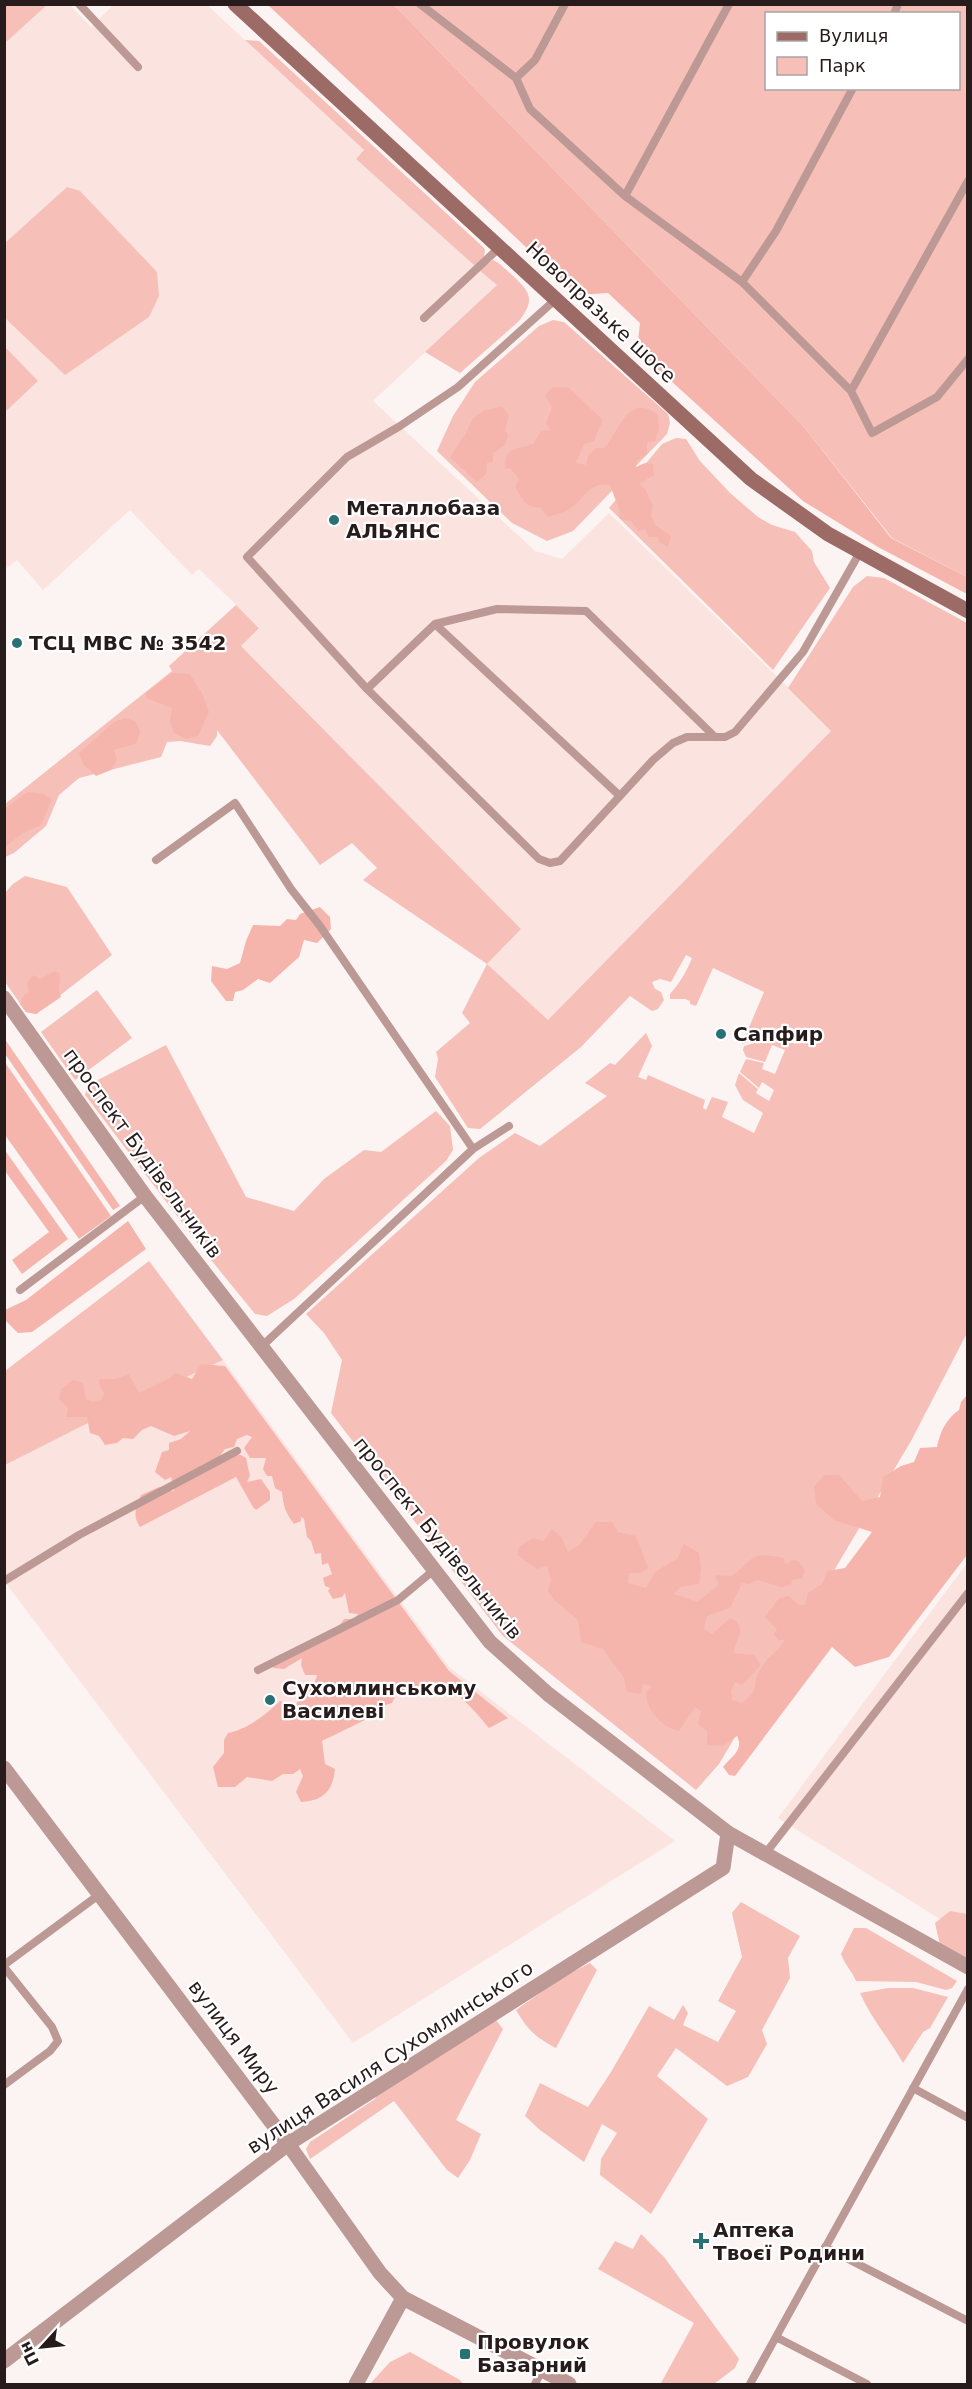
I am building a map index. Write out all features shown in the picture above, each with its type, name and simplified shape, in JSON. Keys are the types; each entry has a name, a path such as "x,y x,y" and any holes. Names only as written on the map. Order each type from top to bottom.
{"main road":[{"name":"Новопразьке шосе","path":"235,4 752,479 828,534 968,611"}],"street":[{"name":"проспект Будівельників","path":"4,998 146,1196 490,1642 548,1694 728,1833 968,1967"},
{"name":"вулиця Миру","path":"4,1768 288,2144 380,2273 403,2298 569,2385"},
{"name":"вулиця Василя Сухомлинського","path":"4,2361 288,2144 723,1868 728,1833"},
{"path":"356,2385 403,2298"}],"lane":[{"path":"79,4 138,67"},
{"path":"420,4 516,78 530,110 625,196 742,282 851,391 872,433 937,397 968,359"},
{"path":"516,78 535,60 565,4"},
{"path":"625,196 729,4"},
{"path":"742,282 776,231 852,90"},
{"path":"851,391 968,181"},
{"path":"424,318 500,247"},
{"path":"557,299 458,387 400,426 347,457 247,557 367,689 539,859 550,863 560,861 653,760 673,743 687,737 725,737 735,732 803,652 860,552"},
{"path":"367,689 435,624 497,609 586,611 715,737"},
{"path":"435,624 620,796"},
{"path":"156,860 235,803 291,889 320,926 473,1149"},
{"path":"261,1347 473,1149 509,1126"},
{"path":"20,1290 146,1196"},
{"path":"4,1581 89,1530 237,1451"},
{"path":"258,1670 398,1600 434,1570"},
{"path":"765,1854 968,1593"},
{"path":"4,2085 50,2051 58,2041 52,2027 4,1966 100,1894"},
{"path":"750,2385 968,1989"},
{"path":"913,2088 968,2118"},
{"path":"825,2247 968,2321"},
{"path":"776,2337 867,2385"},
{"path":"535,2385 542,2370"}],"shaded area":[{"path":"47,5 70,5 91,27 113,5 207,5 364,150 356,159 497,285 373,401 535,551 562,559 609,513 832,730 548,1020 487,964 521,929 241,646 259,627 199,569 192,575 130,510 43,590 17,560 7,568 5,565 5,43"},
{"path":"268,5 394,5 804,427 891,538 967,577 967,594 878,547 803,501 637,350 640,323 608,293 577,295"},
{"path":"551,388 569,388 603,420 594,441 584,444 576,463 586,465 588,456 595,448 604,448 625,416 632,411 639,408 648,409 658,415 659,428 655,441 647,443 647,454 637,461 636,467 645,463 653,464 654,475 639,484 645,489 653,506 651,515 655,525 671,536 668,547 659,542 658,537 649,537 645,529 638,531 631,521 620,519 619,509 610,485 603,484 592,488 569,510 548,517 540,507 531,506 520,495 515,487 519,479 510,468 505,469 507,456 513,450 533,444 541,431 551,430 546,424 552,407 545,396"},
{"path":"501,406 509,415 505,430 508,436 505,445 493,453 493,462 487,463 486,474 477,482 450,457 473,418 484,411"},
{"path":"172,673 190,674 203,695 209,712 198,736 186,739 174,733 170,722 172,708 146,698 146,693"},
{"path":"125,718 135,721 140,731 137,743 114,750 117,760 111,770 96,776 83,764 79,753 114,722"},
{"path":"27,792 43,794 52,799 41,825 23,833 5,847 5,809"},
{"path":"320,907 330,917 331,929 317,943 304,940 299,957 270,983 258,979 243,990 235,992 233,1001 226,1001 211,981 212,966 227,969 240,963 253,925 280,926 287,919 296,920 300,914"},
{"path":"55,971 60,974 61,997 36,1014 26,1012 20,1004 24,995 29,993 27,983 33,975 40,979"},
{"path":"4,1038 120,1206 113,1210 5,1054"},
{"path":"4,1061 111,1216 79,1239 5,1135"},
{"path":"4,1149 68,1239 22,1274 12,1260 49,1232 5,1171"},
{"path":"128,1221 146,1249 32,1332 18,1333 5,1320 5,1310 26,1300"},
{"path":"223,1360 449,1667 675,1841 353,2043 5,1582 5,1465 94,1420"},
{"path":"201,1364 225,1366 449,1671 508,1718 489,1728 452,1691 433,1685 422,1685 404,1694 396,1695 392,1703 379,1707 363,1721 322,1741 325,1764 335,1769 329,1789 315,1800 301,1802 296,1792 303,1776 300,1769 293,1774 283,1774 272,1781 247,1777 235,1787 218,1787 213,1767 224,1753 224,1740 228,1733 242,1729 256,1721 280,1701 296,1705 300,1696 315,1681 317,1675 305,1675 301,1665 302,1658 284,1669 273,1668 275,1657 323,1636 344,1619 354,1619 358,1614 349,1613 345,1593 342,1597 333,1599 328,1591 330,1588 325,1586 323,1578 332,1574 328,1563 322,1565 321,1553 315,1554 311,1541 307,1537 304,1519 301,1517 301,1521 294,1524 289,1517 282,1492 275,1488 272,1476 267,1476 263,1469 266,1458 250,1458 244,1448 252,1437 247,1435 237,1439 234,1447 225,1449 220,1456 241,1455 246,1458 250,1476 247,1482 261,1479 270,1492 270,1500 256,1510 236,1477 140,1527 135,1515 141,1495 159,1487 174,1491 171,1477 165,1480 155,1472 162,1452 169,1450 169,1443 181,1439 190,1431 174,1436 151,1426 142,1430 133,1439 123,1438 117,1443 105,1445 99,1436 90,1433 87,1417 66,1417 68,1409 59,1399 61,1389 73,1380 83,1383 86,1399 93,1402 101,1400 104,1393 99,1379 115,1379 129,1374 139,1393 176,1373 192,1379"},
{"path":"967,1395 967,1555 889,1657 855,1667 832,1647 735,1776 729,1775 723,1767 738,1749 737,1736 723,1746 707,1745 707,1731 698,1724 701,1711 695,1707 679,1731 661,1722 652,1711 647,1699 646,1692 652,1686 643,1684 641,1694 627,1692 624,1678 603,1649 581,1642 578,1620 554,1600 548,1591 551,1580 547,1566 537,1569 517,1555 519,1547 533,1538 543,1541 552,1529 562,1538 568,1552 580,1544 596,1522 612,1522 618,1532 636,1536 648,1568 641,1573 629,1573 628,1583 646,1588 655,1572 677,1559 684,1544 699,1553 701,1569 699,1584 680,1587 674,1594 697,1602 719,1585 715,1575 732,1576 754,1557 765,1555 784,1558 785,1563 788,1564 791,1560 798,1561 805,1570 802,1578 792,1580 791,1585 781,1587 757,1580 749,1584 742,1583 730,1608 707,1616 704,1629 712,1634 730,1618 736,1621 741,1630 733,1653 754,1655 761,1665 742,1685 735,1682 731,1691 732,1700 742,1703 754,1690 757,1676 763,1666 785,1640 778,1640 774,1634 777,1630 765,1617 779,1598 789,1596 799,1605 805,1605 808,1593 822,1584 828,1571 845,1568 872,1532 834,1520 816,1504 814,1487 824,1475 839,1475 862,1501 880,1497 883,1477 901,1466 914,1462 920,1448 937,1447 944,1426 959,1410 961,1402"},
{"path":"967,1563 967,1936 778,1818"}],"green space":[{"path":"5,4 47,4 47,5 5,43"},
{"path":"394,5 967,5 967,577 892,538 804,427"},
{"path":"245,40 259,41 483,247 484,257 475,266 356,159 364,150"},
{"path":"67,187 80,191 157,272 159,296 149,317 65,375 5,318 4,244"},
{"path":"493,260 527,291 528,307 519,321 460,373 425,352 497,285 479,270"},
{"path":"553,320 564,322 668,414 670,423 667,434 573,531 547,541 512,523 437,451 453,416 475,382 539,326"},
{"path":"5,347 38,381 5,412"},
{"path":"676,438 686,439 700,461 730,493 758,517 772,525 795,532 812,551 814,562 830,588 773,670 609,508 662,444"},
{"path":"867,576 884,578 967,623 967,1333 911,1441 719,1764 696,1790 503,1636 331,1413 342,1360 324,1333 306,1314 479,1158 515,1133 540,1146 607,1096 585,1083 610,1063 615,1065 646,1033 652,1046 638,1077 646,1080 648,1075 705,1100 703,1108 706,1110 712,1097 728,1102 722,1117 754,1133 763,1113 743,1100 735,1085 739,1073 758,1089 756,1093 769,1101 774,1090 762,1082 759,1088 740,1072 746,1059 764,1063 762,1069 775,1074 785,1050 772,1045 765,1062 746,1057 744,1046 782,1035 782,1038 795,1044 801,1032 786,1026 783,1033 742,1044 764,992 713,968 696,1006 685,999 670,999 670,994 683,977 692,958 686,955 671,982 660,979 652,982 655,989 661,992 664,1000 658,1009 652,1011 630,996 581,1047 480,1129 468,1128 435,1077 438,1059 436,1052 470,1023 462,1013 487,964 548,1020 831,731 788,688 853,587"},
{"path":"236,605 259,628 241,646 521,929 487,964 363,880 377,868 352,843 320,865 217,730 217,736 210,746 180,741 167,742 161,757 79,778 59,795 46,826 14,853 5,857 5,804 172,671 169,666"},
{"path":"25,876 67,887 112,955 36,1014 26,1012 5,982 4,894"},
{"path":"97,990 132,1038 75,1080 41,1032"},
{"path":"166,1045 246,1197 294,1211 324,1179 364,1150 381,1152 436,1111 450,1126 453,1150 446,1161 294,1299 267,1316 255,1314 203,1250 85,1095 88,1085"},
{"path":"149,1261 223,1360 94,1420 5,1465 5,1371"},
{"path":"741,1902 800,1936 788,1958 790,1978 762,2030 767,2044 748,2077 727,2086 676,2048 657,2076 708,2119 651,2214 600,2175 601,2159 617,2133 602,2124 584,2162 540,2130 525,2116 540,2083 588,2107 649,2006 674,2020 683,2005 688,2013 683,2025 718,2042 736,2011 718,2001 742,1957 732,1913"},
{"path":"950,1911 967,1914 967,1960 940,1945 935,1923"},
{"path":"854,1928 866,1928 957,1981 952,1988 946,1990 916,1982 856,1981 841,1954"},
{"path":"590,1963 597,1970 556,2048 533,2032 516,2010 561,1978"},
{"path":"888,1988 913,1988 948,1997 930,2028 923,2032 903,2063 860,1993"},
{"path":"495,2019 503,2029 456,2120 481,2134 470,2160 458,2178 447,2170 394,2101 310,2159 306,2149 310,2142 375,2099 381,2089"},
{"path":"641,2234 664,2257 739,2359 735,2368 714,2384 661,2383 694,2323 598,2269 615,2241 633,2249"},
{"path":"410,2352 460,2380 463,2384 370,2384 390,2362"}],"place":[{"name":"Металлобаза АЛЬЯНС","path":"334,520"},
{"name":"ТСЦ МВС № 3542","path":"17,643"},
{"name":"Сапфир","path":"721,1034"},
{"name":"Сухомлинському Василеві","path":"270,1700"},
{"name":"Аптека Твоєї Родини","path":"701,2241"},
{"name":"Провулок Базарний","path":"465,2354"}]}
